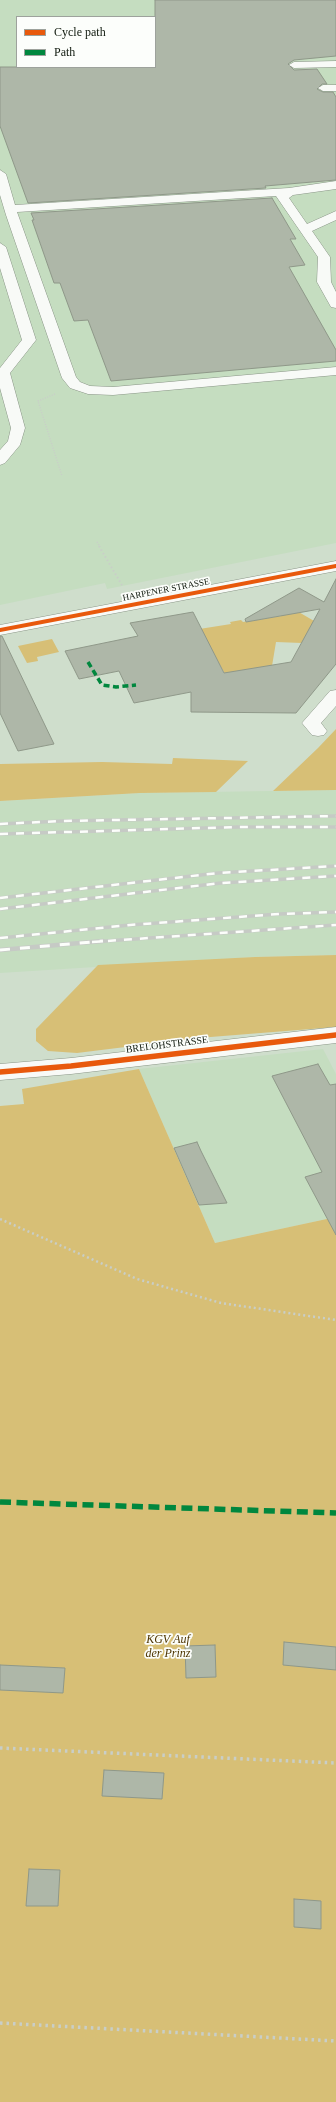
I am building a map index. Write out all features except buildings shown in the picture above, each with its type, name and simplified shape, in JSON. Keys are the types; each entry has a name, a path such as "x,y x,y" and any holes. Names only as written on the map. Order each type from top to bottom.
{"street":[{"path":"294,65 336,64"},
{"path":"324,88 336,88"},
{"path":"0,174 69,378 75,385 88,390 114,391 336,371"},
{"path":"11,209 289,192 336,185"},
{"path":"289,192 282,197 305,230 330,255 324,282 336,304"},
{"path":"305,230 336,216"},
{"path":"0,247 29,340 2,373 18,428 15,442 0,460"},
{"name":"HARPENER STRASSE","path":"0,630 336,566"},
{"path":"318,731 311,723 336,695"},
{"name":"BRELOHSTRASSE","path":"0,1072 71,1066 336,1035"}],"path":[{"path":"62,476 38,401 75,385"},
{"path":"97,542 134,604"},
{"path":"0,1218 145,1281 222,1303 306,1317 336,1320"},
{"path":"0,1748 336,1763"},
{"path":"0,2023 336,2041"}],"shaded area":[{"path":"0,0 336,0 336,543 107,589 105,583 0,605"},
{"path":"336,790 336,955 255,957 0,973 0,801 140,793"},
{"path":"323,1049 336,1074 336,1217 215,1243 139,1069"}],"green space":[{"path":"278,600 321,625 302,643 276,642 272,666 225,674 213,653 193,630 231,624 230,622 241,620 243,622 281,616"},
{"path":"52,639 59,652 37,657 38,661 27,663 18,646"},
{"path":"336,729 336,790 273,791 318,748"},
{"path":"173,758 248,761 216,792 140,793 0,801 0,764 102,762 172,764"},
{"path":"336,955 336,1027 198,1038 77,1053 48,1051 36,1041 36,1029 98,965 255,957"},
{"name":"KGV Auf der Prinz","path":"139,1069 215,1243 336,1217 336,2102 0,2102 0,1106 24,1104 22,1089"}],"railway":[{"path":"0,824 62,821 336,816"},
{"path":"0,834 238,827 336,827"},
{"path":"0,898 218,873 336,866"},
{"path":"0,909 221,883 336,876"},
{"path":"0,938 130,925 279,914 336,912"},
{"path":"92,942 336,925"},
{"path":"0,950 103,941"}],"marked path":[{"path":"88,662 102,685 116,687 136,685"},
{"path":"0,1502 336,1513"}],"cycle path":[{"path":"0,630 336,566"},
{"path":"0,1072 71,1066 336,1035"}]}
